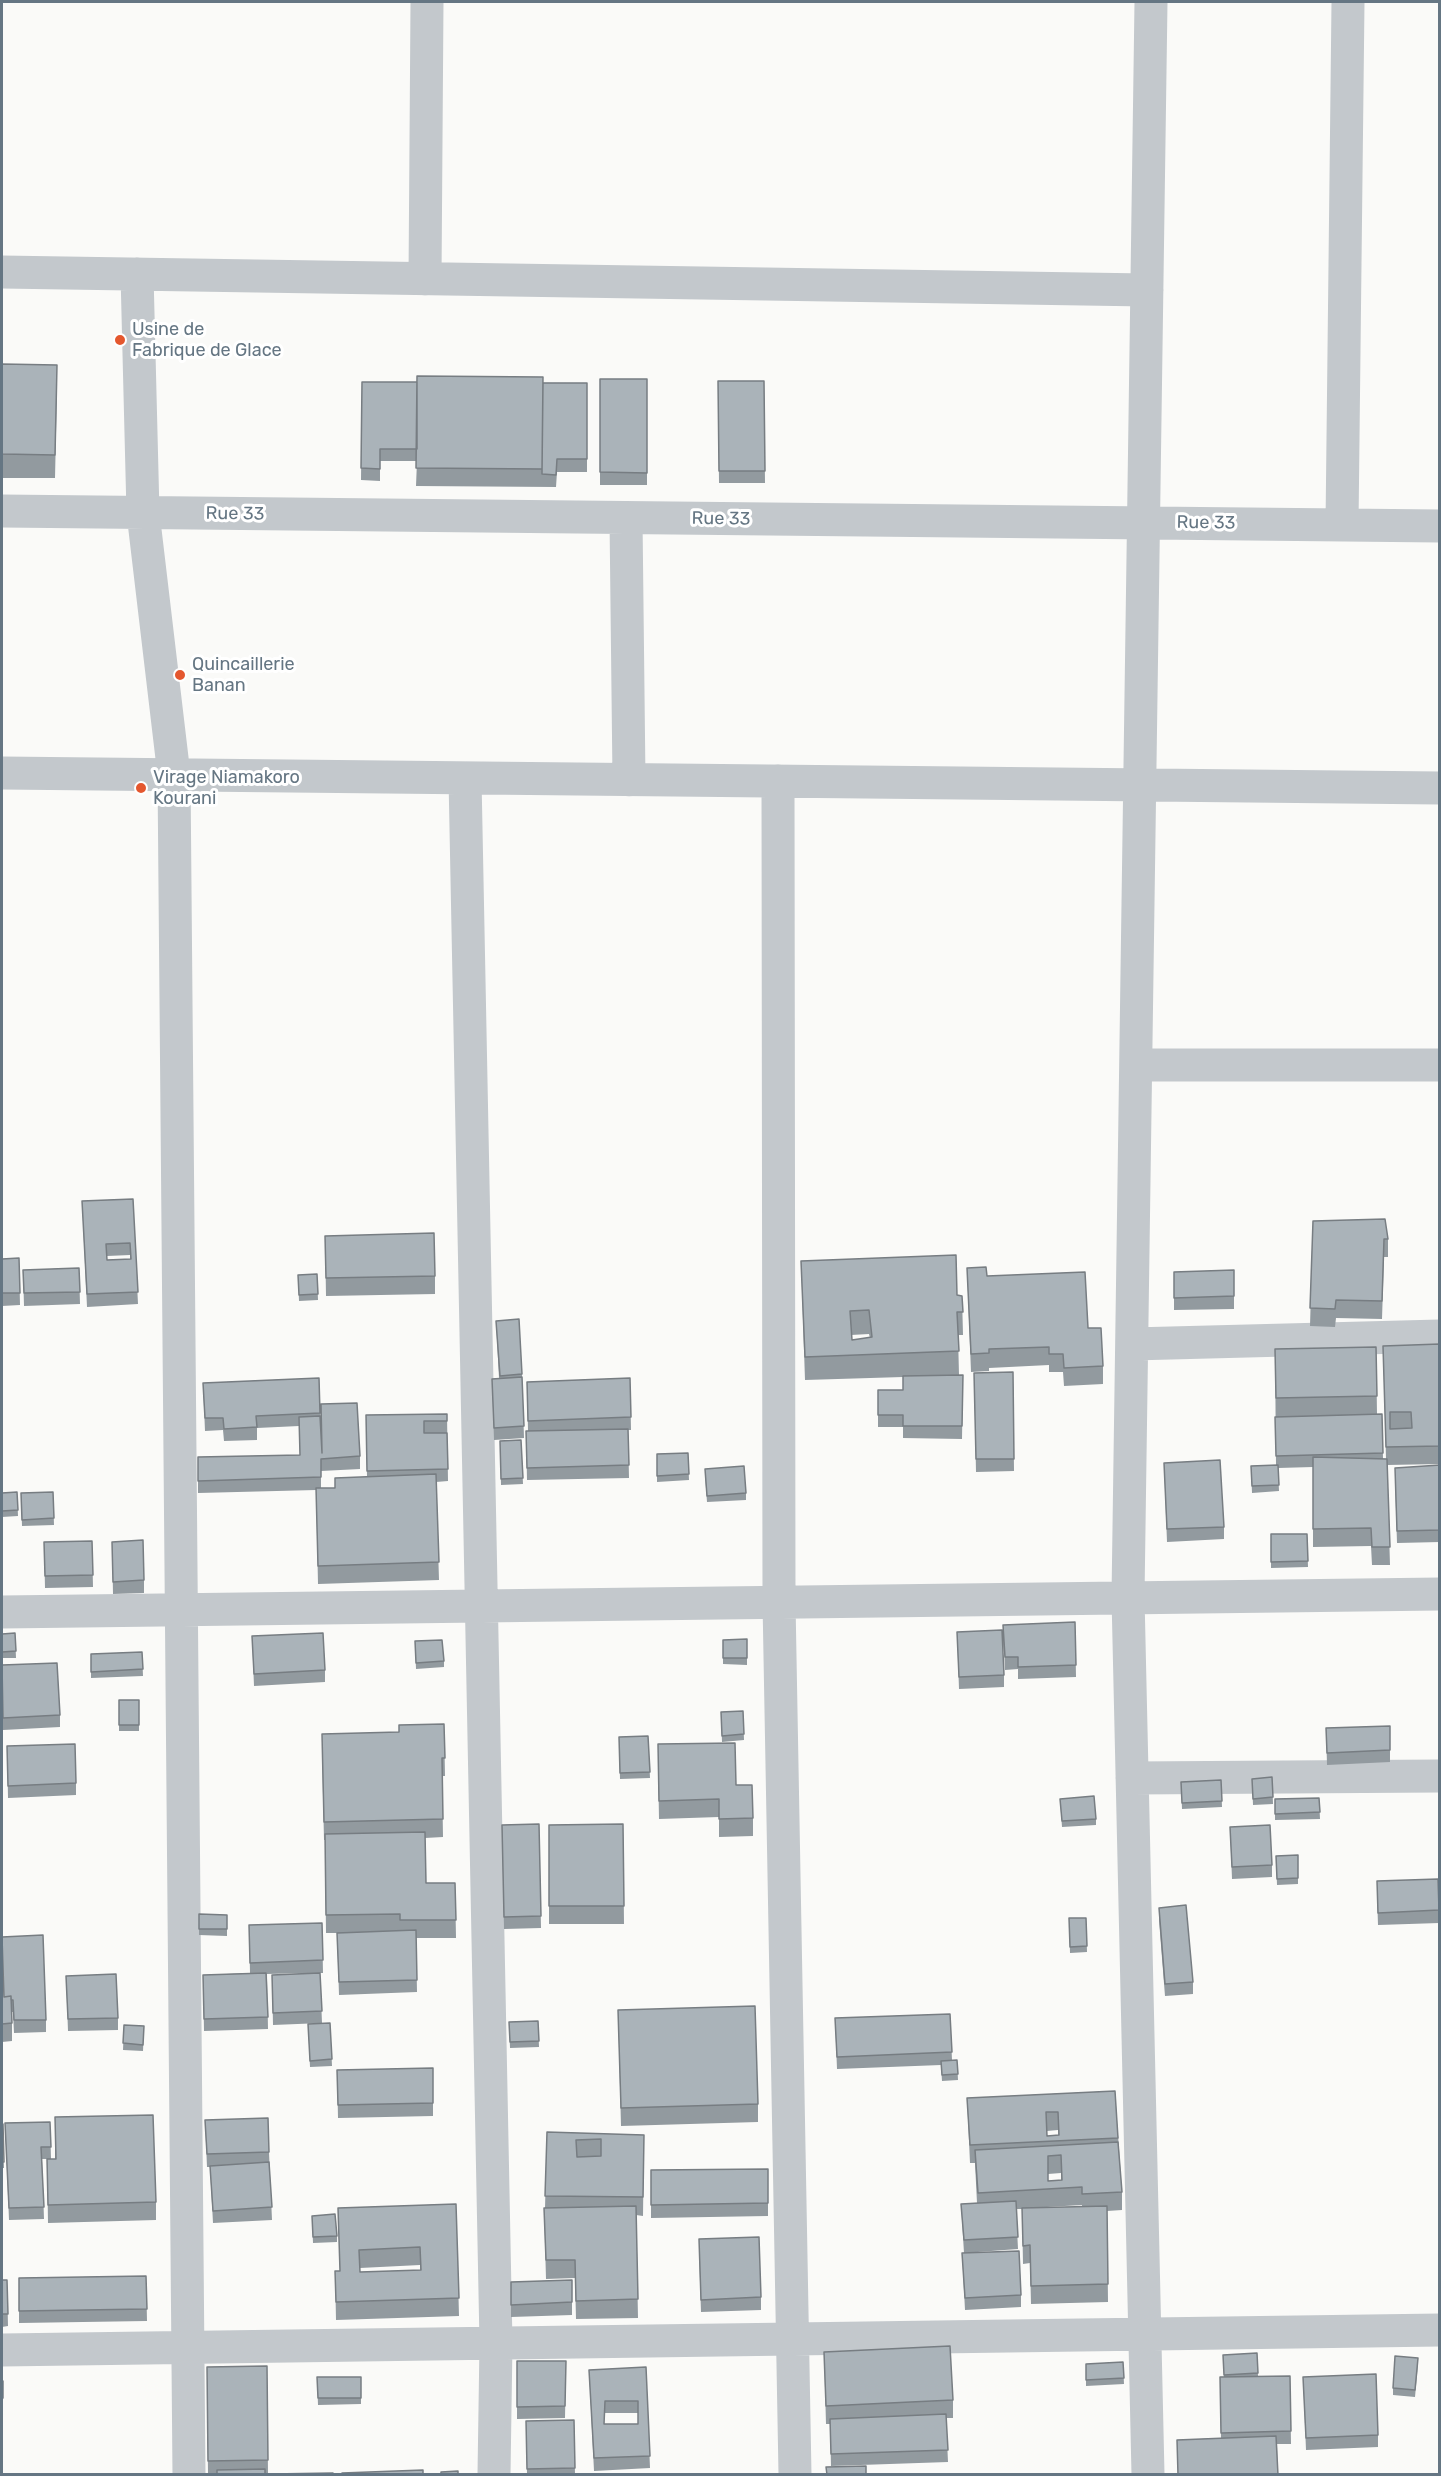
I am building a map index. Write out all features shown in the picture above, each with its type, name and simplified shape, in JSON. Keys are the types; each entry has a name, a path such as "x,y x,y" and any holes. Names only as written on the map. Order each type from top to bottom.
{"street":[{"path":"425,279 427,2"},
{"path":"1148,2475 1128,1597 1151,2"},
{"path":"1342,525 1348,2"},
{"path":"2,272 1147,290"},
{"path":"137,274 143,513 174,775 189,2475"},
{"name":"Rue 33","path":"2,512 1440,526"},
{"path":"627,518 629,780"},
{"path":"2,773 1440,788"},
{"path":"465,778 496,2343 494,2475"},
{"path":"778,782 779,1602 795,2475"},
{"path":"1136,1065 1440,1065"},
{"path":"1132,1344 1440,1335"},
{"path":"2,1612 1440,1594"},
{"path":"1132,1778 1440,1776"},
{"path":"2,2350 1440,2330"}],"building":[{"path":"2,364 57,365 55,455 2,454"},
{"path":"417,376 543,377 542,469 416,468"},
{"path":"600,379 647,379 647,473 600,472"},
{"path":"718,381 764,381 765,471 719,471"},
{"path":"362,382 417,382 417,449 380,449 380,469 361,468"},
{"path":"543,383 587,383 587,459 557,459 556,475 542,474"},
{"path":"133,1199 138,1292 87,1294 82,1201","holes":["130,1243 131,1259 107,1260 106,1244"]},
{"path":"1385,1219 1388,1239 1384,1239 1382,1301 1336,1300 1335,1309 1310,1308 1313,1221"},
{"path":"434,1233 435,1276 326,1278 325,1236"},
{"path":"956,1255 957,1295 962,1296 963,1312 957,1312 959,1351 805,1357 801,1261","holes":["869,1310 872,1337 852,1340 850,1311"]},
{"path":"19,1258 20,1293 2,1293 2,1259"},
{"path":"986,1267 987,1276 1085,1272 1088,1328 1101,1328 1103,1366 1064,1368 1063,1354 1049,1354 1049,1347 989,1349 989,1353 971,1354 967,1268"},
{"path":"79,1268 80,1292 24,1293 23,1270"},
{"path":"1234,1270 1234,1296 1174,1298 1174,1272"},
{"path":"317,1274 318,1294 299,1295 298,1275"},
{"path":"519,1319 522,1374 500,1376 496,1321"},
{"path":"1440,1344 1440,1446 1386,1447 1383,1346","holes":["1390,1412 1411,1412 1412,1428 1390,1429"]},
{"path":"1376,1347 1377,1396 1276,1398 1275,1349"},
{"path":"1013,1372 1014,1459 976,1459 974,1373"},
{"path":"963,1375 962,1426 903,1426 903,1415 878,1415 878,1390 903,1390 903,1376"},
{"path":"522,1377 524,1426 494,1428 492,1379"},
{"path":"319,1378 320,1413 256,1416 257,1427 224,1429 223,1418 205,1418 203,1383"},
{"path":"630,1378 631,1417 528,1421 527,1382"},
{"path":"357,1403 360,1456 321,1459 321,1477 198,1481 198,1457 300,1455 299,1417 320,1416 322,1453 321,1404"},
{"path":"447,1414 447,1421 424,1421 424,1433 447,1433 448,1469 367,1471 366,1415"},
{"path":"1382,1414 1383,1453 1276,1456 1275,1417"},
{"path":"628,1429 629,1465 527,1468 526,1431"},
{"path":"521,1440 523,1478 501,1479 500,1441"},
{"path":"688,1453 689,1474 657,1476 657,1454"},
{"path":"1313,1457 1387,1459 1390,1547 1372,1547 1371,1528 1313,1529"},
{"path":"1220,1460 1224,1527 1167,1529 1164,1463"},
{"path":"1278,1465 1279,1485 1252,1486 1251,1466"},
{"path":"1440,1465 1440,1530 1397,1531 1395,1468"},
{"path":"744,1466 746,1493 707,1496 705,1469"},
{"path":"436,1474 439,1562 318,1566 316,1488 335,1488 335,1478"},
{"path":"17,1492 18,1510 2,1511 2,1493"},
{"path":"53,1492 54,1518 22,1520 21,1493"},
{"path":"1271,1534 1307,1534 1308,1561 1271,1562"},
{"path":"143,1540 144,1580 113,1582 112,1542"},
{"path":"92,1541 93,1575 45,1576 44,1542"},
{"path":"1075,1622 1076,1665 1018,1667 1018,1657 1005,1657 1003,1625"},
{"path":"1002,1630 1004,1675 959,1677 957,1632"},
{"path":"15,1633 16,1651 2,1652 2,1634"},
{"path":"323,1633 325,1670 254,1674 252,1636"},
{"path":"747,1639 747,1658 723,1658 723,1640"},
{"path":"442,1640 444,1661 416,1663 415,1641"},
{"path":"142,1652 143,1669 91,1672 91,1654"},
{"path":"57,1663 60,1715 3,1718 2,1665"},
{"path":"119,1700 139,1700 139,1725 119,1725"},
{"path":"743,1711 744,1734 722,1736 721,1712"},
{"path":"444,1724 443,1819 324,1822 322,1734 399,1732 399,1725"},
{"path":"1390,1726 1390,1750 1327,1753 1326,1728"},
{"path":"648,1736 650,1772 620,1773 619,1737"},
{"path":"735,1743 736,1785 752,1785 753,1818 719,1819 719,1799 659,1801 658,1744"},
{"path":"75,1744 76,1783 8,1786 7,1746"},
{"path":"1272,1777 1273,1797 1253,1799 1252,1779"},
{"path":"1221,1780 1222,1801 1182,1803 1181,1782"},
{"path":"1094,1796 1096,1819 1062,1821 1060,1799"},
{"path":"1319,1798 1320,1812 1275,1814 1275,1799"},
{"path":"539,1824 541,1916 504,1917 502,1825"},
{"path":"623,1824 624,1906 549,1906 549,1825"},
{"path":"1270,1825 1272,1865 1232,1867 1230,1827"},
{"path":"425,1832 426,1883 455,1883 456,1920 400,1920 400,1914 326,1915 325,1834"},
{"path":"1298,1855 1298,1878 1277,1879 1276,1856"},
{"path":"1438,1879 1439,1910 1378,1913 1377,1881"},
{"path":"1186,1905 1193,1982 1165,1984 1159,1908"},
{"path":"199,1914 227,1915 227,1929 199,1929"},
{"path":"1069,1918 1086,1918 1087,1946 1070,1947"},
{"path":"322,1923 323,1960 250,1963 249,1925"},
{"path":"416,1930 417,1980 339,1982 337,1933"},
{"path":"43,1935 46,2020 14,2020 13,2000 11,1996 4,1997 2,1937"},
{"path":"2,1947 4,1997 11,1996 12,2023 2,2024"},
{"path":"266,1973 268,2017 204,2019 203,1975"},
{"path":"320,1973 322,2011 273,2013 272,1975"},
{"path":"116,1974 118,2018 68,2019 66,1976"},
{"path":"755,2006 758,2104 621,2108 618,2010"},
{"path":"950,2014 952,2052 837,2057 835,2018"},
{"path":"538,2021 539,2041 510,2042 509,2022"},
{"path":"330,2023 332,2059 310,2061 308,2024"},
{"path":"124,2025 144,2026 143,2045 123,2043"},
{"path":"957,2060 958,2074 942,2075 941,2061"},
{"path":"433,2068 433,2103 338,2105 337,2070"},
{"path":"1115,2091 1118,2138 970,2145 967,2098","holes":["1046,2112 1058,2112 1059,2135 1047,2136"]},
{"path":"153,2115 156,2202 48,2205 47,2159 56,2159 55,2117"},
{"path":"268,2118 269,2152 207,2154 205,2120"},
{"path":"50,2122 51,2147 41,2147 44,2207 9,2208 5,2123"},
{"path":"3,2124 4,2162 2,2162"},
{"path":"547,2132 644,2135 643,2197 545,2196","holes":["601,2139 601,2156 577,2157 576,2140"]},
{"path":"1118,2142 1122,2192 1082,2194 1082,2187 978,2193 975,2150","holes":["1061,2155 1062,2180 1048,2181 1048,2156"]},
{"path":"269,2162 272,2207 213,2211 210,2166"},
{"path":"768,2169 768,2203 651,2205 651,2170"},
{"path":"1016,2201 1018,2237 964,2240 961,2204"},
{"path":"456,2204 459,2298 336,2302 335,2271 340,2271 338,2208","holes":["420,2247 421,2270 360,2272 359,2250"]},
{"path":"636,2206 638,2299 576,2301 575,2260 546,2260 544,2208"},
{"path":"1107,2206 1108,2284 1031,2286 1030,2245 1023,2246 1022,2208"},
{"path":"335,2214 337,2236 313,2237 312,2216"},
{"path":"759,2237 761,2297 701,2300 699,2239"},
{"path":"1019,2251 1021,2295 965,2298 962,2253"},
{"path":"146,2276 147,2309 19,2311 19,2278"},
{"path":"2,2280 7,2280 8,2314 2,2314"},
{"path":"572,2280 572,2302 511,2305 511,2282"},
{"path":"950,2346 953,2400 826,2406 824,2352"},
{"path":"1257,2353 1258,2373 1224,2375 1223,2355"},
{"path":"1395,2356 1418,2358 1415,2390 1393,2388"},
{"path":"517,2361 566,2361 565,2406 517,2407"},
{"path":"1123,2362 1124,2378 1086,2380 1086,2364"},
{"path":"267,2366 268,2460 208,2461 207,2367"},
{"path":"646,2367 650,2456 594,2458 589,2370","holes":["605,2401 638,2401 638,2424 604,2424"]},
{"path":"1376,2374 1378,2435 1306,2438 1303,2377"},
{"path":"1290,2376 1291,2431 1221,2433 1220,2377"},
{"path":"317,2377 361,2377 361,2398 318,2398"},
{"path":"946,2414 948,2450 831,2454 830,2419"},
{"path":"574,2420 575,2468 527,2469 526,2421"},
{"path":"1276,2436 1278,2475 1178,2475 1177,2440"},
{"path":"866,2466 866,2475 827,2475 826,2467"},
{"path":"265,2469 265,2475 217,2475 217,2470"},
{"path":"423,2470 423,2475 342,2475 342,2473"},
{"path":"458,2471 458,2475 441,2475 441,2472"},
{"path":"333,2473 333,2475 271,2474"}],"place":[{"name":"Usine de Fabrique de Glace","path":"120,340"},
{"name":"Quincaillerie Banan","path":"180,675"},
{"name":"Virage Niamakoro Kourani","path":"141,788"}]}
